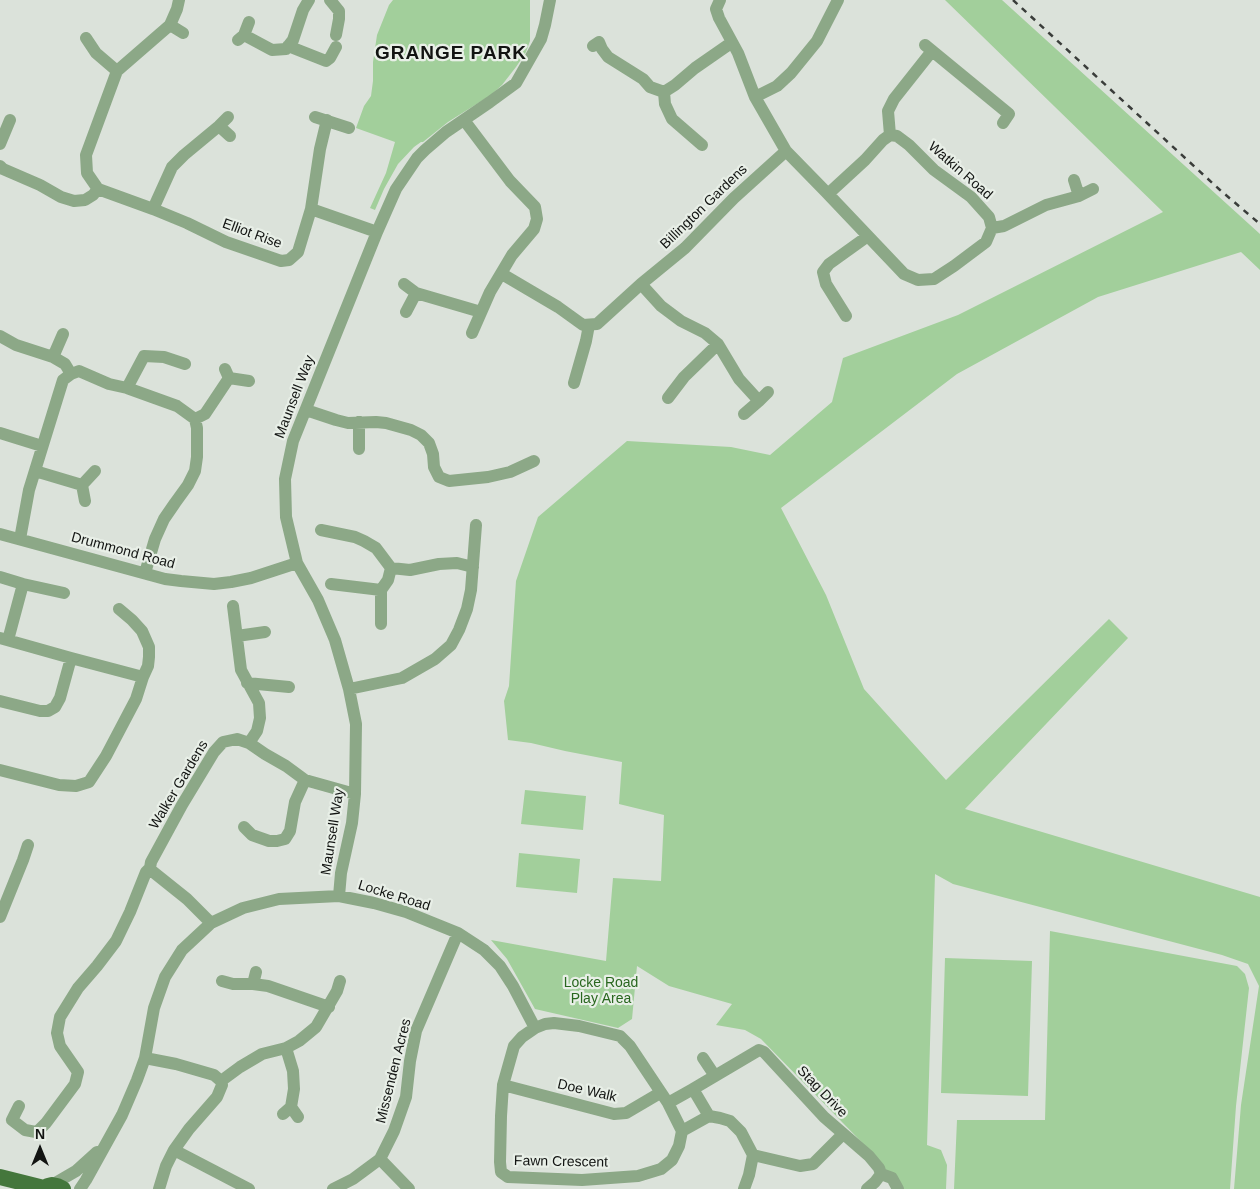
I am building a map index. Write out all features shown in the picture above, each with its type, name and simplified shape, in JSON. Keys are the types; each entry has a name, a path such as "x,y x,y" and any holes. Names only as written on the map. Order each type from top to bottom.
{"main road":[{"path":"0,1177 50,1188"},
{"path":"0,1181 9,1189"}],"street":[{"path":"0,166 3,170 74,201 85,200 93,195 98,189 87,173 86,155 117,71 170,25 178,0"},
{"path":"249,22 241,38 272,50 286,49 293,40 303,10 309,0"},
{"path":"288,46 326,60 330,58 336,41 339,19 339,11 330,0"},
{"name":"Maunsell Way","path":"339,896 341,873 352,822 355,794 356,724 349,689 335,640 322,608 297,563 286,517 285,479 292,442 396,189 418,158 446,132 516,83 541,39 550,0"},
{"path":"720,0 716,8 719,18 738,53 755,97 786,151 904,274 918,280 934,279 986,242 992,228 1004,226 1046,205 1079,196 1093,189"},
{"path":"755,97 777,86 791,73 817,41 838,0"},
{"path":"170,25 183,34"},
{"path":"86,38 94,56 117,71"},
{"path":"599,41 608,57 643,78 650,87 664,92"},
{"path":"664,92 731,42"},
{"path":"828,194 890,135 888,111 928,48 1010,115"},
{"path":"664,92 665,104 672,119 696,132 702,145"},
{"name":"Elliot Rise","path":"98,189 187,223 226,242 280,261 289,260 298,252 311,209 320,149 321,118 349,128"},
{"path":"0,144 10,120"},
{"path":"464,120 510,181 534,207 537,219 534,229 512,255 490,292 472,332"},
{"path":"153,209 172,167 184,155 223,122 230,136"},
{"name":"Watkin Road","path":"890,135 897,136 908,144 934,170 971,197 989,217 992,228"},
{"name":"Billington Gardens","path":"589,325 597,324 641,284 685,248 734,198 786,151"},
{"path":"1074,180 1079,196"},
{"path":"311,209 377,232"},
{"path":"846,308 826,284 823,272 829,264 868,236"},
{"path":"502,274 558,307 583,325 589,325 574,382"},
{"path":"404,284 416,293 481,312"},
{"path":"641,284 661,306 718,344 738,379 763,397 744,414"},
{"path":"406,312 416,293"},
{"path":"53,357 63,334"},
{"path":"0,336 16,345 53,357 65,364 71,374"},
{"path":"668,398 684,377 718,344"},
{"path":"127,388 142,352 185,364"},
{"path":"20,539 29,490 63,380 71,374 79,372 109,384 127,388 177,406 195,419 197,428 197,457 195,471 188,485 164,518 155,539 145,573"},
{"path":"195,419 204,414 227,374 249,381"},
{"path":"306,410 348,423 386,423 411,430 429,442 433,454 434,467 439,477 449,481 488,477 510,472 518,462 534,461"},
{"path":"359,422 360,450"},
{"path":"0,433 42,446"},
{"path":"36,471 82,484"},
{"path":"82,484 95,471"},
{"path":"82,484 85,500"},
{"path":"349,689 402,678 435,660 451,645 459,630 471,590 476,525"},
{"path":"321,530 380,544 391,568 388,580 381,590 382,624"},
{"name":"Drummond Road","path":"0,534 165,579 214,584 251,578 297,563"},
{"path":"391,568 410,570 439,564 457,563 473,567"},
{"path":"0,577 64,593"},
{"path":"24,584 4,639 143,677"},
{"path":"331,584 381,590"},
{"path":"233,606 240,670 259,703 260,718 257,731 248,743"},
{"path":"0,770 59,785 76,786 89,782 106,756 136,699 148,666 149,647 142,631 119,609"},
{"path":"237,636 265,632"},
{"path":"0,701 40,711 48,711 55,707 60,698 71,658"},
{"path":"247,683 289,686"},
{"name":"Walker Gardens","path":"19,1106 8,1121 25,1130 32,1132 39,1130 75,1084 78,1072 60,1046 57,1033 60,1017 78,988 116,941 146,872 150,868 151,862 214,752 223,742 237,739 248,743 305,780 355,794"},
{"path":"248,834 277,841 285,838 290,831 295,802 305,780"},
{"path":"0,917 29,863 28,845"},
{"path":"150,868 152,872 187,899 211,923"},
{"name":"Locke Road","path":"80,1189 122,1115 145,1058 154,1008 165,977 182,950 211,923 243,908 279,899 339,896 406,912 458,933 484,950 500,966 535,1028"},
{"name":"Missenden Acres","path":"333,1189 353,1179 380,1159 394,1131 406,1097 416,1031 458,933"},
{"path":"222,981 233,984 254,978 268,986 329,1007"},
{"path":"221,1081 240,1066 262,1054 286,1048 299,1042 316,1027 340,989"},
{"name":"Fawn Crescent","path":"554,1023 579,1026 620,1036 630,1046 668,1103 682,1131 678,1146 672,1160 660,1169 638,1176 582,1180 508,1178 501,1172 500,1162 503,1084 514,1046 522,1037 535,1028 554,1023"},
{"path":"286,1048 293,1071 294,1089 291,1113"},
{"name":"Stag Drive","path":"668,1103 759,1050 764,1052 824,1117 869,1156 879,1168 881,1174 892,1178 898,1189"},
{"path":"145,1058 176,1064 214,1076 221,1081"},
{"path":"703,1058 715,1076"},
{"path":"159,1189 166,1166 174,1150 189,1128 217,1097 222,1085 221,1081"},
{"name":"Doe Walk","path":"503,1084 614,1114 626,1113 660,1092"},
{"path":"693,1089 708,1116"},
{"path":"682,1131 708,1116 730,1121 741,1132 753,1155 744,1189"},
{"path":"753,1155 800,1166 812,1164 843,1134"},
{"name":"Locke Road","path":"50,1188 76,1171 105,1146"},
{"path":"174,1150 249,1189"},
{"path":"380,1159 409,1189"},
{"path":"867,1189 881,1174"}],"green space":[{"path":"393,0 530,0 530,41 526,52 502,85 491,95 448,122 414,147 398,164 375,210 370,208 386,173 395,142 356,128 364,106 371,96 377,35 389,5"},
{"name":"Locke Road Play Area","path":"945,0 1002,0 1260,234 1260,270 1241,252 1098,297 957,374 781,508 826,595 864,689 946,780 1109,619 1128,638 965,809 1260,897 1260,1189 1234,1189 1241,1105 1259,986 1248,964 1222,955 953,884 935,874 927,1145 941,1150 947,1165 946,1189 894,1189 882,1163 761,1039 745,1030 716,1025 732,1004 669,986 637,966 632,1019 618,1028 535,1009 507,959 491,940 606,961 613,878 661,881 664,815 619,804 622,762 508,740 504,701 509,686 516,581 538,517 627,441 731,447 770,455 832,402 843,358 958,315 1163,212"},
{"path":"525,790 586,796 583,830 521,824"},
{"path":"519,853 580,859 577,893 516,887"},
{"path":"1050,931 1237,966 1245,974 1249,988 1236,1106 1230,1189 954,1189 957,1120 1045,1120"},
{"path":"945,958 1032,961 1028,1096 941,1093"}],"railway":[{"path":"1013,0 1220,190 1260,224"}],"district":[{"name":"GRANGE PARK","path":"451,54"}]}
